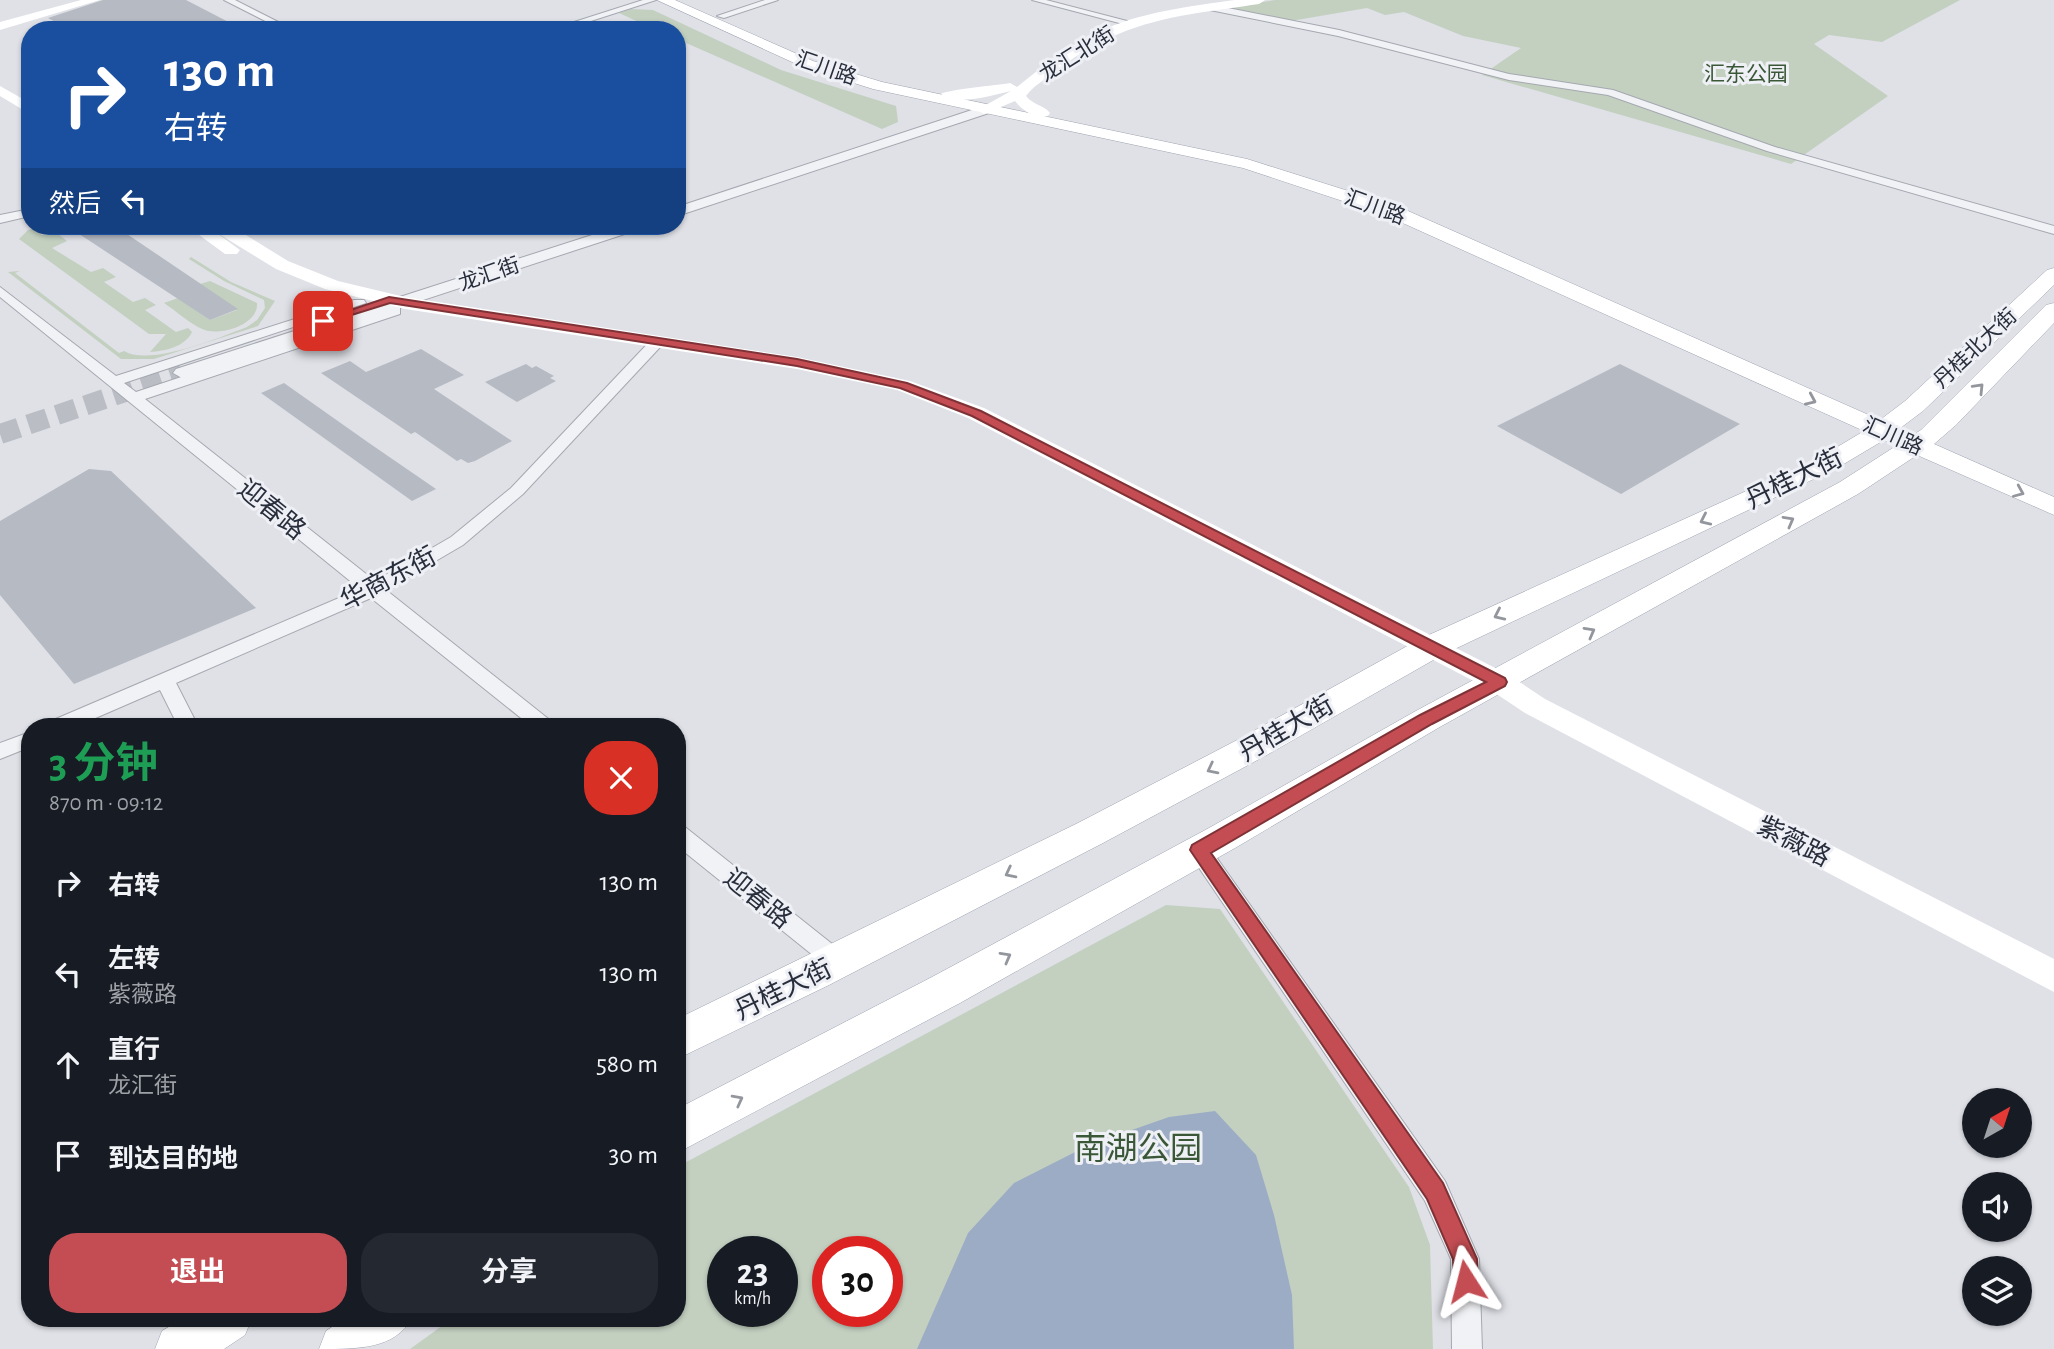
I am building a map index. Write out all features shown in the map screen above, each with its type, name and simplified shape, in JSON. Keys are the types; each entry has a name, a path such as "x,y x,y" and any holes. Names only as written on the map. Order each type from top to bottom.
{"main road":[{"path":"0,24 79,0"},
{"path":"0,24 94,0"},
{"name":"汇川路","path":"664,0 808,64 879,86 986,106 1043,113 1260,158 1404,204 1905,433 2054,507"},
{"name":"汇川路","path":"684,0 822,60 941,96"},
{"name":"龙汇北街","path":"1021,86 1081,40 1123,21 1234,0"},
{"name":"龙汇北街","path":"986,106 1104,34 1142,20 1259,0"},
{"path":"0,82 21,99"},
{"path":"941,96 1021,86 1019,96 1023,103 1043,113"},
{"path":"0,90 21,102"},
{"name":"汇川路","path":"986,106 1022,118 1247,164 1392,211 1905,433 2054,489"},
{"name":"紫薇路","path":"210,235 281,279 385,305 655,345 792,370 895,394 966,421 1535,706 2054,976"},
{"name":"紫薇路","path":"234,235 282,265 385,305"},
{"name":"丹桂北大街","path":"1905,433 2054,274"},
{"name":"丹桂北大街","path":"1905,433 2054,310"},
{"path":"686,1127 946,990 1849,488 1905,433"},
{"name":"丹桂大街","path":"686,1036 838,962 1229,760 1424,650 1828,463 1905,433"},
{"path":"180,1349 214,1327"},
{"path":"344,1349 375,1327"}],"street":[{"path":"228,0 271,21"},
{"path":"583,21 652,0"},
{"path":"721,16 774,0"},
{"path":"1036,0 1123,21"},
{"path":"1213,8 1339,33 1509,77 1610,92 1771,149 2054,230"},
{"path":"937,122 941,96"},
{"path":"686,202 986,106"},
{"path":"686,209 937,122 1022,118"},
{"path":"0,219 21,214"},
{"name":"龙汇街","path":"385,305 588,235"},
{"name":"龙汇街","path":"179,370 607,235"},
{"name":"迎春路","path":"0,291 534,718"},
{"path":"113,382 385,305"},
{"path":"133,398 385,305"},
{"name":"华商东街","path":"77,718 373,590 457,541 491,515 655,345"},
{"path":"165,680 184,718"},
{"path":"0,751 21,742"},
{"name":"迎春路","path":"686,840 838,962"},
{"path":"1199,850 1435,1191 1465,1259 1467,1349"}],"green space":[{"name":"汇东公园","path":"1275,0 1960,0 1882,42 1829,35 1814,44 1888,96 1791,164 1482,75 1521,48 1463,36 1404,12 1385,15 1367,8 1285,22 1233,11 1232,7"},
{"path":"631,9 653,10 676,21 636,21 619,13"},
{"path":"686,25 781,70 896,106 898,122 882,129 686,43"},
{"path":"23,235 60,235 67,241 52,248 91,272 103,268 116,277 104,282 133,302 145,298 156,305 145,310 176,332 188,328 192,332 185,341 174,347 150,352 166,334 149,334 19,239"},
{"path":"191,257 231,282 275,301 258,326 154,359 121,359 8,272 20,271 15,273 119,353 124,351 135,355 150,355 185,349 247,327 257,320 265,308 264,300 224,281 189,259"},
{"path":"210,281 257,303 252,317 237,327 209,331 192,324 164,303 178,298 210,320 237,310 200,284"},
{"name":"南湖公园","path":"1166,905 1220,909 1409,1187 1430,1245 1433,1349 410,1349 441,1327 686,1327 686,1162"}],"water":[{"path":"1215,1111 1256,1155 1274,1215 1292,1295 1294,1349 917,1349 968,1233 1014,1183 1089,1145 1169,1117"}],"building":[{"path":"103,0 186,0 227,21 54,21 48,18"},
{"path":"81,235 128,235 238,309 210,320"},
{"path":"421,349 464,375 434,389 512,441 475,461 457,461 415,432 411,434 321,373 350,361 366,372"},
{"path":"526,364 532,368 536,366 554,376 550,378 556,381 517,402 485,382"},
{"path":"1620,364 1740,424 1621,494 1497,426"},
{"path":"284,383 436,489 412,501 261,393"},
{"path":"89,469 111,471 256,608 74,684 0,595 0,521"}],"tunnel":[{"path":"0,434 182,373"}],"route":[{"path":"323,321 389,300 797,363 903,385 976,414 1499,682 1426,720 1199,850 1435,1191 1465,1259 1466,1281"}]}
